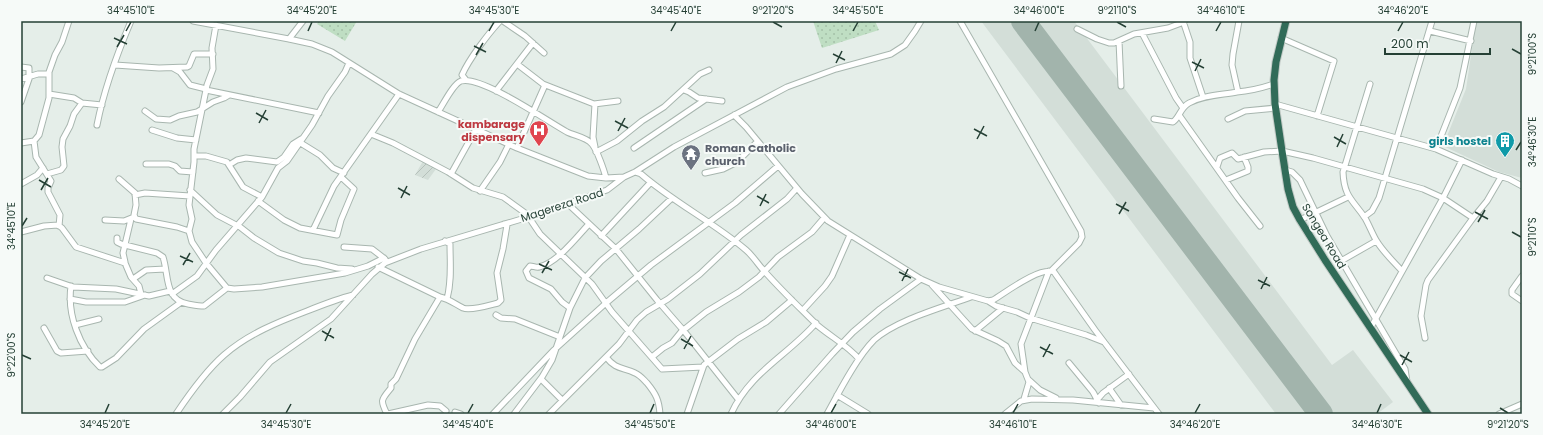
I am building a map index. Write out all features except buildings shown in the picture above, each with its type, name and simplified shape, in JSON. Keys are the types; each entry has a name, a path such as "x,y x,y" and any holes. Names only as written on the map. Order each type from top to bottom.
{"highway":[{"name":"Songea Road","path":"1286,21 1276,62 1274,84 1282,151 1293,207 1370,329 1428,414"}],"street":[{"path":"21,143 34,140 40,132 42,119 48,102 49,74 68,21"},
{"path":"97,125 120,48 131,21"},
{"path":"193,21 289,39 324,49 399,94 517,148 588,176 606,178 624,177"},
{"path":"289,39 303,21"},
{"path":"466,80 462,75 467,66 491,31 502,21 522,34 544,53"},
{"name":"Magereza Road","path":"223,414 240,397 270,362 331,319 386,260 525,218 607,190 624,177 635,172 656,158 787,87 836,69 891,54 905,45 921,21"},
{"path":"960,21 1081,231 1082,237 1079,243 1050,271 1030,318 1021,344 1025,372 1029,380 1040,390 1059,400"},
{"path":"1238,21 1232,65 1238,92"},
{"path":"1364,217 1376,206 1432,21"},
{"path":"1436,149 1460,88 1474,21"},
{"path":"1077,29 1104,42 1114,43 1129,35 1173,26 1183,22 1190,42 1190,58 1203,97"},
{"path":"216,25 212,48 213,69 206,90 196,140 189,205 192,219 189,231 192,242 206,263 227,288 244,289 277,285 356,270 386,260"},
{"path":"1430,31 1471,41"},
{"path":"1142,33 1176,98 1183,108"},
{"path":"1281,38 1334,61 1317,116"},
{"path":"1119,41 1121,86"},
{"path":"496,91 533,43"},
{"path":"115,65 173,68 188,67 192,56 195,54 213,54"},
{"path":"47,278 71,286 116,289 153,296 171,292 197,276 206,263 260,199 278,168 287,161 319,113 349,63"},
{"path":"517,64 545,85 595,104 618,101"},
{"path":"21,67 28,68 29,76 21,102"},
{"path":"173,68 180,72 190,86 319,113"},
{"path":"596,151 617,141 642,121 664,107 699,75 709,70"},
{"path":"21,79 38,74 49,74"},
{"path":"438,112 456,84 466,80 472,81 496,91 568,133 589,142 596,151"},
{"path":"1175,120 1183,108 1194,100 1274,84"},
{"path":"1370,84 1344,167 1343,180 1348,197 1364,217 1376,241 1402,271"},
{"path":"517,148 534,113 545,85"},
{"path":"684,90 696,97 722,101"},
{"path":"49,94 102,105"},
{"path":"313,230 330,193 399,94"},
{"path":"145,111 156,119 170,120 178,116 197,112 230,95"},
{"path":"634,148 706,99"},
{"path":"47,174 61,170 63,167 63,139 74,114 82,102"},
{"path":"595,104 593,137 596,151 606,178"},
{"path":"1228,119 1245,112 1276,106 1436,149 1509,179 1522,186"},
{"path":"734,115 824,218 921,279 931,284 988,301 994,305 1017,312 1030,318 1105,342"},
{"path":"1179,115 1260,226"},
{"path":"1154,119 1169,122 1175,120 1184,122"},
{"path":"451,174 476,129"},
{"path":"152,130 177,138 196,140"},
{"path":"371,134 393,143 480,191 503,197 525,212 528,215 525,218 530,219 540,234 585,278 628,332 664,370 702,367"},
{"path":"34,140 36,158 51,181 48,192 60,215 59,226"},
{"path":"229,165 236,160 246,158 257,158 273,162 279,160 284,157 293,144 301,140"},
{"path":"194,156 206,156 223,160 229,165 243,187 288,222 303,229 337,235 341,220 354,188 320,155 301,140"},
{"path":"705,173 723,169 737,162 757,142"},
{"path":"480,191 496,168 509,144"},
{"path":"1217,167 1219,159 1228,155 1233,154 1238,159 1269,151 1282,151 1423,189 1443,198 1473,218"},
{"path":"1226,180 1248,171 1244,157"},
{"path":"1370,329 1443,198 1462,160"},
{"path":"146,164 169,164 175,166 180,171 193,172"},
{"path":"493,414 557,347 606,303 638,276 743,196 778,166"},
{"path":"21,184 37,175 43,168"},
{"path":"1285,170 1292,172 1300,180 1341,261 1392,344 1405,369 1407,382"},
{"path":"635,172 641,174 751,255 764,272 792,300 859,360"},
{"path":"1425,338 1422,316 1426,285 1432,274 1473,218 1488,202 1501,177"},
{"path":"118,179 134,191 136,195 133,218 122,254 133,279 139,286 143,295"},
{"path":"602,236 652,182"},
{"path":"549,414 606,357 646,312 668,299 689,282 751,226 787,199 797,188"},
{"path":"136,195 145,193 153,195 190,193 217,215 238,226 271,249 286,256 303,261 356,270"},
{"path":"1300,220 1348,197"},
{"path":"514,414 542,378 557,347 570,308 585,278 601,261 672,198"},
{"path":"568,204 616,249 738,399"},
{"path":"105,220 124,220 133,218 189,231"},
{"path":"652,357 674,341 709,310 739,292 764,272 784,253 812,232 824,218"},
{"path":"378,267 467,309 500,302 501,297 497,273 507,226 504,224"},
{"path":"570,308 562,302 551,289 529,278 526,273 530,266 540,267 548,264 561,254 589,224"},
{"path":"21,232 44,226 59,226 76,247 125,262"},
{"path":"803,310 830,280 850,235"},
{"path":"117,238 118,242 125,245 160,255 164,260 171,292 180,303"},
{"path":"1341,261 1376,241"},
{"path":"446,242 450,244 450,287 447,299"},
{"path":"344,247 372,249 386,260"},
{"path":"133,279 146,270 165,269"},
{"path":"988,301 993,300 1027,279 1050,271 1057,275 1159,414"},
{"path":"1522,276 1512,290 1512,294 1522,301"},
{"path":"779,414 842,344 880,309 921,279"},
{"path":"931,284 975,331 1006,346 1015,363 1025,372"},
{"path":"71,286 70,300 75,325 88,351 96,363 102,367 116,358 144,329 180,303 204,306 227,288"},
{"path":"176,414 194,388 221,358 244,341 262,330 286,319 354,294"},
{"path":"70,300 123,303 143,295"},
{"path":"440,297 420,331 396,379 391,384 391,388 382,400 382,403 388,414 428,405 437,405 446,411"},
{"path":"827,414 859,360 872,342 884,332 920,315 972,297"},
{"path":"688,414 702,367 738,339 766,322 792,300"},
{"path":"975,331 1003,308"},
{"path":"496,315 501,318 515,319 560,338"},
{"path":"75,325 98,319"},
{"path":"731,414 738,399 750,383 816,323"},
{"path":"44,328 57,351 61,353 88,351"},
{"path":"606,357 619,368 634,372 640,376 652,388 658,401 660,414"},
{"path":"1069,363 1097,401"},
{"path":"1097,401 1110,388 1129,374"},
{"path":"542,378 562,400"},
{"path":"1024,399 1029,385 1029,380"},
{"path":"1110,388 1121,406"},
{"path":"837,395 868,414"},
{"path":"1005,414 1016,403 1024,399 1097,401 1121,406 1154,408"},
{"path":"1499,414 1522,404"},
{"path":"454,412 461,414"}],"shaded area":[{"path":"981,21 1074,21 1332,365 1353,350 1393,402 1377,414 1276,414"},
{"path":"1476,21 1522,21 1522,178 1499,172 1443,146 1466,89"},
{"path":"423,161 436,169 428,180 415,175"}],"green space":[{"path":"319,21 357,21 345,41 317,24"},
{"path":"813,21 875,21 879,30 822,48"}],"runway":[{"path":"1023,21 1321,414"}],"place":[{"name":"kambarage dispensary","path":"539,147"},
{"name":"girls hostel","path":"1505,158"},
{"name":"Roman Catholic church","path":"691,171"}]}
